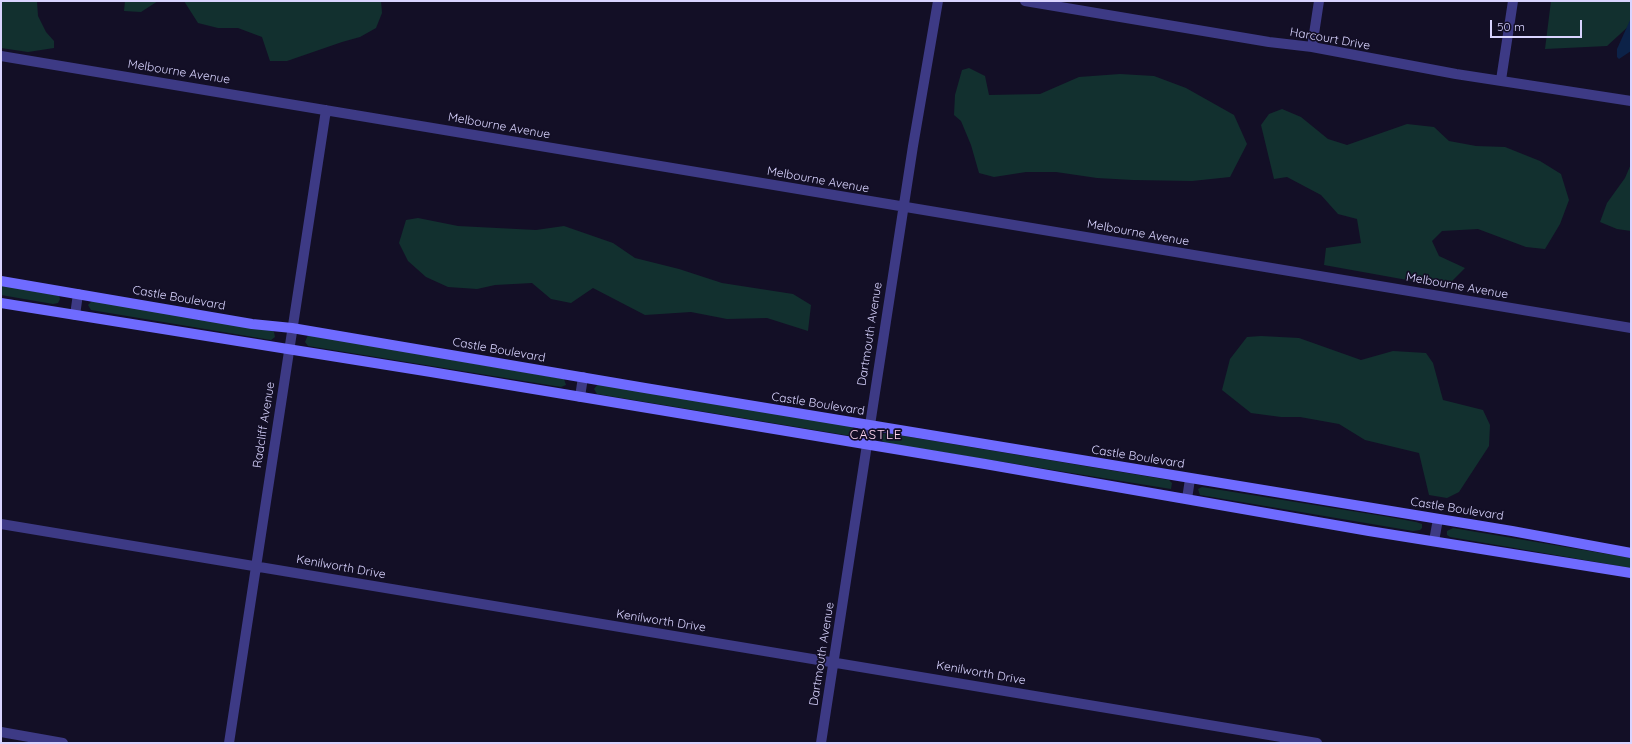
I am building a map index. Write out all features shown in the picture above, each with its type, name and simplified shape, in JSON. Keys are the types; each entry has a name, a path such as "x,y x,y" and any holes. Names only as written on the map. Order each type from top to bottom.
{"street":[{"name":"Dartmouth Avenue","path":"821,743 866,445 938,1"},
{"name":"Harcourt Drive","path":"1025,1 1269,42 1312,47 1631,101"},
{"path":"1312,47 1319,1"},
{"path":"1500,80 1513,1"},
{"name":"Melbourne Avenue","path":"1,56 904,208 1631,328"},
{"name":"Radcliff Avenue","path":"228,743 326,110"},
{"name":"Castle Boulevard","path":"1,281 252,324 292,328 870,426 1438,519 1631,553"},
{"path":"75,316 78,294"},
{"path":"1,303 75,316 289,348 1631,573"},
{"path":"580,397 583,377"},
{"path":"1187,499 1190,479"},
{"path":"1434,541 1438,519"},
{"name":"Kenilworth Drive","path":"1,524 1316,743"},
{"path":"1,732 63,743"}],"green space":[{"path":"1,1 37,1 38,16 46,32 54,41 54,48 28,52 1,48"},
{"path":"125,1 158,1 141,12 124,11"},
{"path":"184,1 381,1 382,13 376,28 360,37 287,61 270,61 262,37 238,28 218,28 198,23"},
{"path":"1551,1 1631,1 1631,24 1607,46 1545,49"},
{"path":"969,68 985,76 989,95 1040,94 1079,77 1120,74 1154,76 1186,88 1234,115 1247,144 1230,177 1192,181 1097,178 1056,172 1026,172 994,177 979,173 971,145 961,121 954,115 955,95 962,70"},
{"path":"1282,109 1301,117 1328,139 1347,145 1407,124 1434,127 1449,141 1476,146 1505,147 1540,161 1561,174 1569,200 1560,224 1545,249 1526,247 1478,229 1442,231 1432,241 1439,256 1465,268 1446,287 1324,265 1326,248 1361,243 1357,219 1338,214 1321,195 1287,177 1274,179 1261,125 1269,114"},
{"path":"1631,164 1631,231 1617,229 1600,222 1607,203 1625,178"},
{"path":"418,218 458,226 536,230 564,226 613,243 635,258 679,269 722,283 793,294 811,305 808,331 767,318 727,319 691,312 645,315 593,288 571,303 551,299 532,283 495,285 477,289 448,287 426,277 408,261 399,243 406,220"},
{"path":"1,285 59,296 60,299 58,303 53,304 1,295"},
{"path":"92,301 271,330 274,332 275,337 271,340 91,310 88,305"},
{"path":"308,335 564,379 566,385 561,387 308,346 305,342"},
{"path":"1261,336 1299,338 1361,360 1393,351 1426,353 1433,363 1443,400 1483,410 1490,425 1489,446 1459,492 1447,498 1429,495 1419,453 1365,440 1339,424 1300,417 1281,417 1251,413 1222,390 1230,359 1247,337"},
{"path":"598,384 852,426 855,431 851,436 597,394 594,389"},
{"path":"886,433 1169,480 1172,483 1171,489 885,443 882,441 882,437 883,434"},
{"path":"1202,487 1416,522 1422,524 1422,528 1420,530 1413,531 1200,495 1198,489"},
{"path":"1453,528 1631,558 1631,568 1450,537 1447,535 1447,531"}],"water":[{"path":"1631,18 1631,51 1619,59 1617,57 1617,49"}],"district":[{"name":"CASTLE","path":"876,435"}]}
